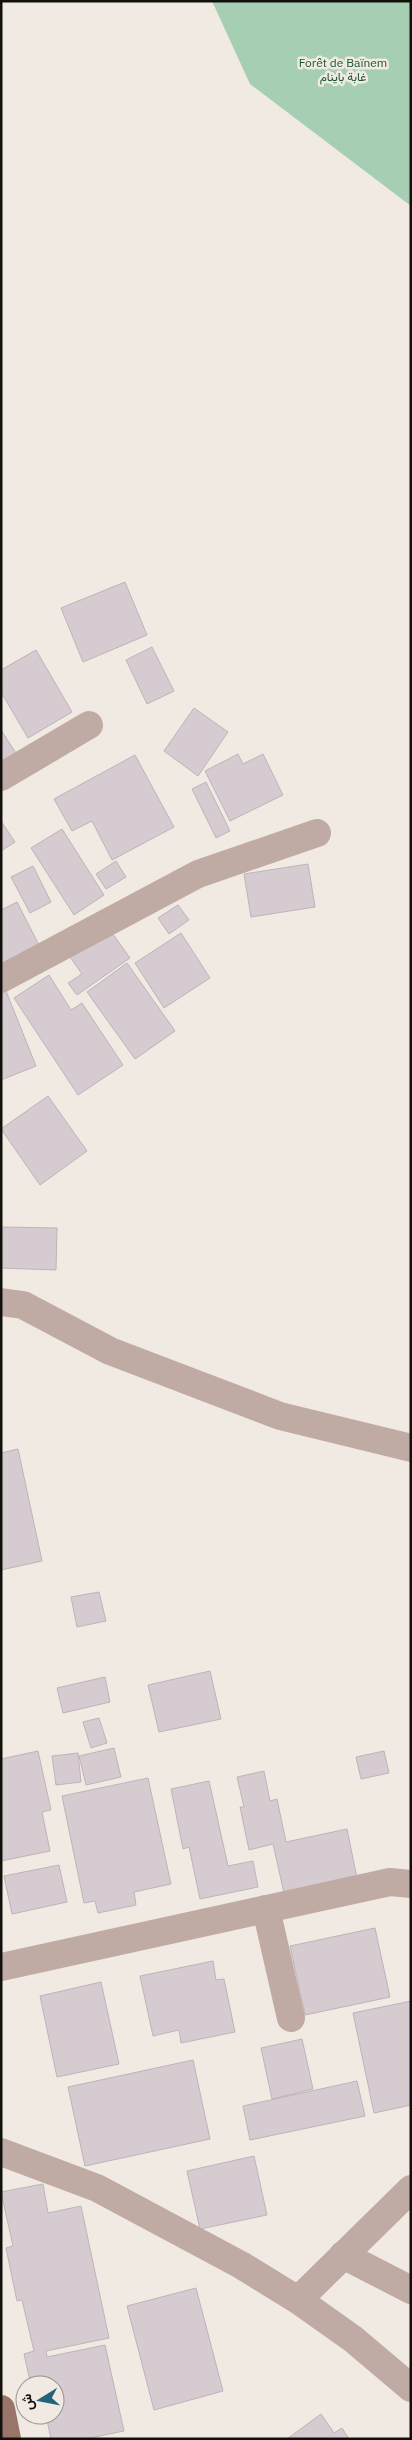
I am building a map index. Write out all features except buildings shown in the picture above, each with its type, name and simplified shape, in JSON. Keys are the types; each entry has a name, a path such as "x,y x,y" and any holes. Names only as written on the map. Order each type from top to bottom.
{"main road":[{"path":"1,2408 7,2439"}],"street":[{"path":"1,777 89,725"},
{"path":"1,979 198,874 317,833"},
{"path":"1,1302 24,1305 110,1351 280,1416 411,1448"},
{"path":"1,1966 390,1882 411,1884"},
{"path":"266,1909 291,2018"},
{"path":"1,2152 97,2188 241,2265 298,2300 353,2339 411,2388"},
{"path":"298,2300 411,2189"},
{"path":"344,2255 411,2290"}],"green space":[{"name":"Forêt de Baïnem غابة باينام","path":"212,1 411,1 411,206 250,84"}]}
